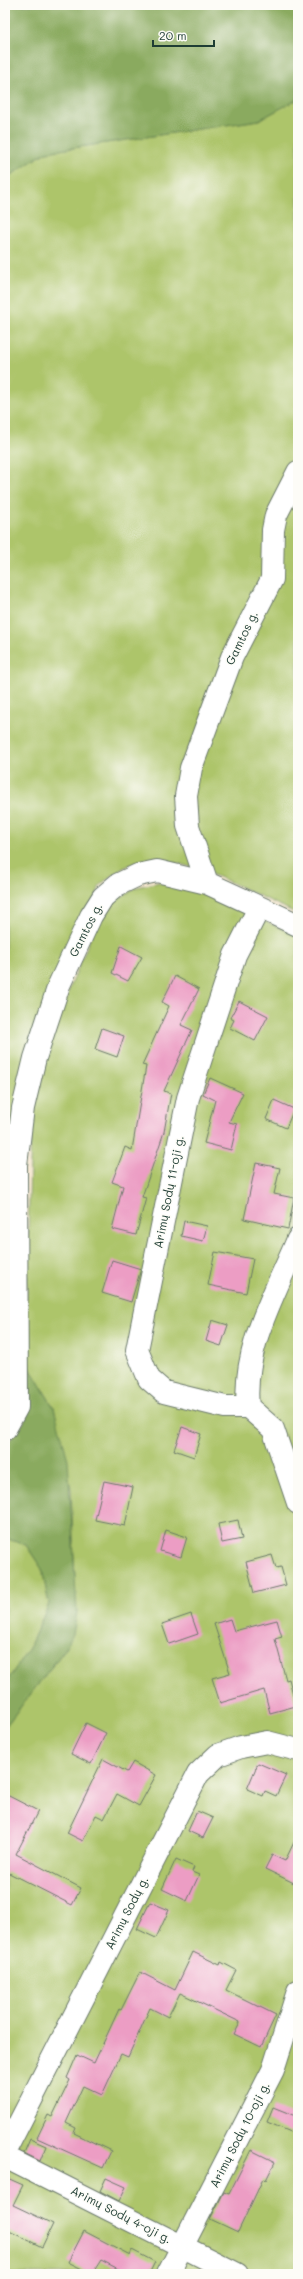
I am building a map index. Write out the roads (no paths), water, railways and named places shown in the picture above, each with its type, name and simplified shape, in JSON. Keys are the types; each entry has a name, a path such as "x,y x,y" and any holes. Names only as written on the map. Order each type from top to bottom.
{"street":[{"name":"Gamtos g.","path":"207,883 188,826 186,796 191,768 232,657 272,579 273,530 276,515 298,472"},
{"name":"Gamtos g.","path":"5,1429 17,1407 16,1165 22,1115 35,1058 59,985 92,916 103,898 117,885 138,875 158,871 207,883"},
{"path":"207,883 298,925"},
{"name":"Arimų Sodų 11-oji g.","path":"248,1407 225,1407 164,1392 149,1378 137,1350 188,1098 236,955 259,908"},
{"path":"298,1239 253,1346 246,1388 248,1407 273,1429 298,1503"},
{"name":"Arimų Sodų g.","path":"5,2150 198,1774 218,1755 241,1747 267,1742 298,1750"},
{"name":"Arimų Sodų 10-oji g.","path":"168,2274 273,2070 298,1991"},
{"name":"Arimų Sodų 4-oji g.","path":"5,2157 237,2274"}]}
